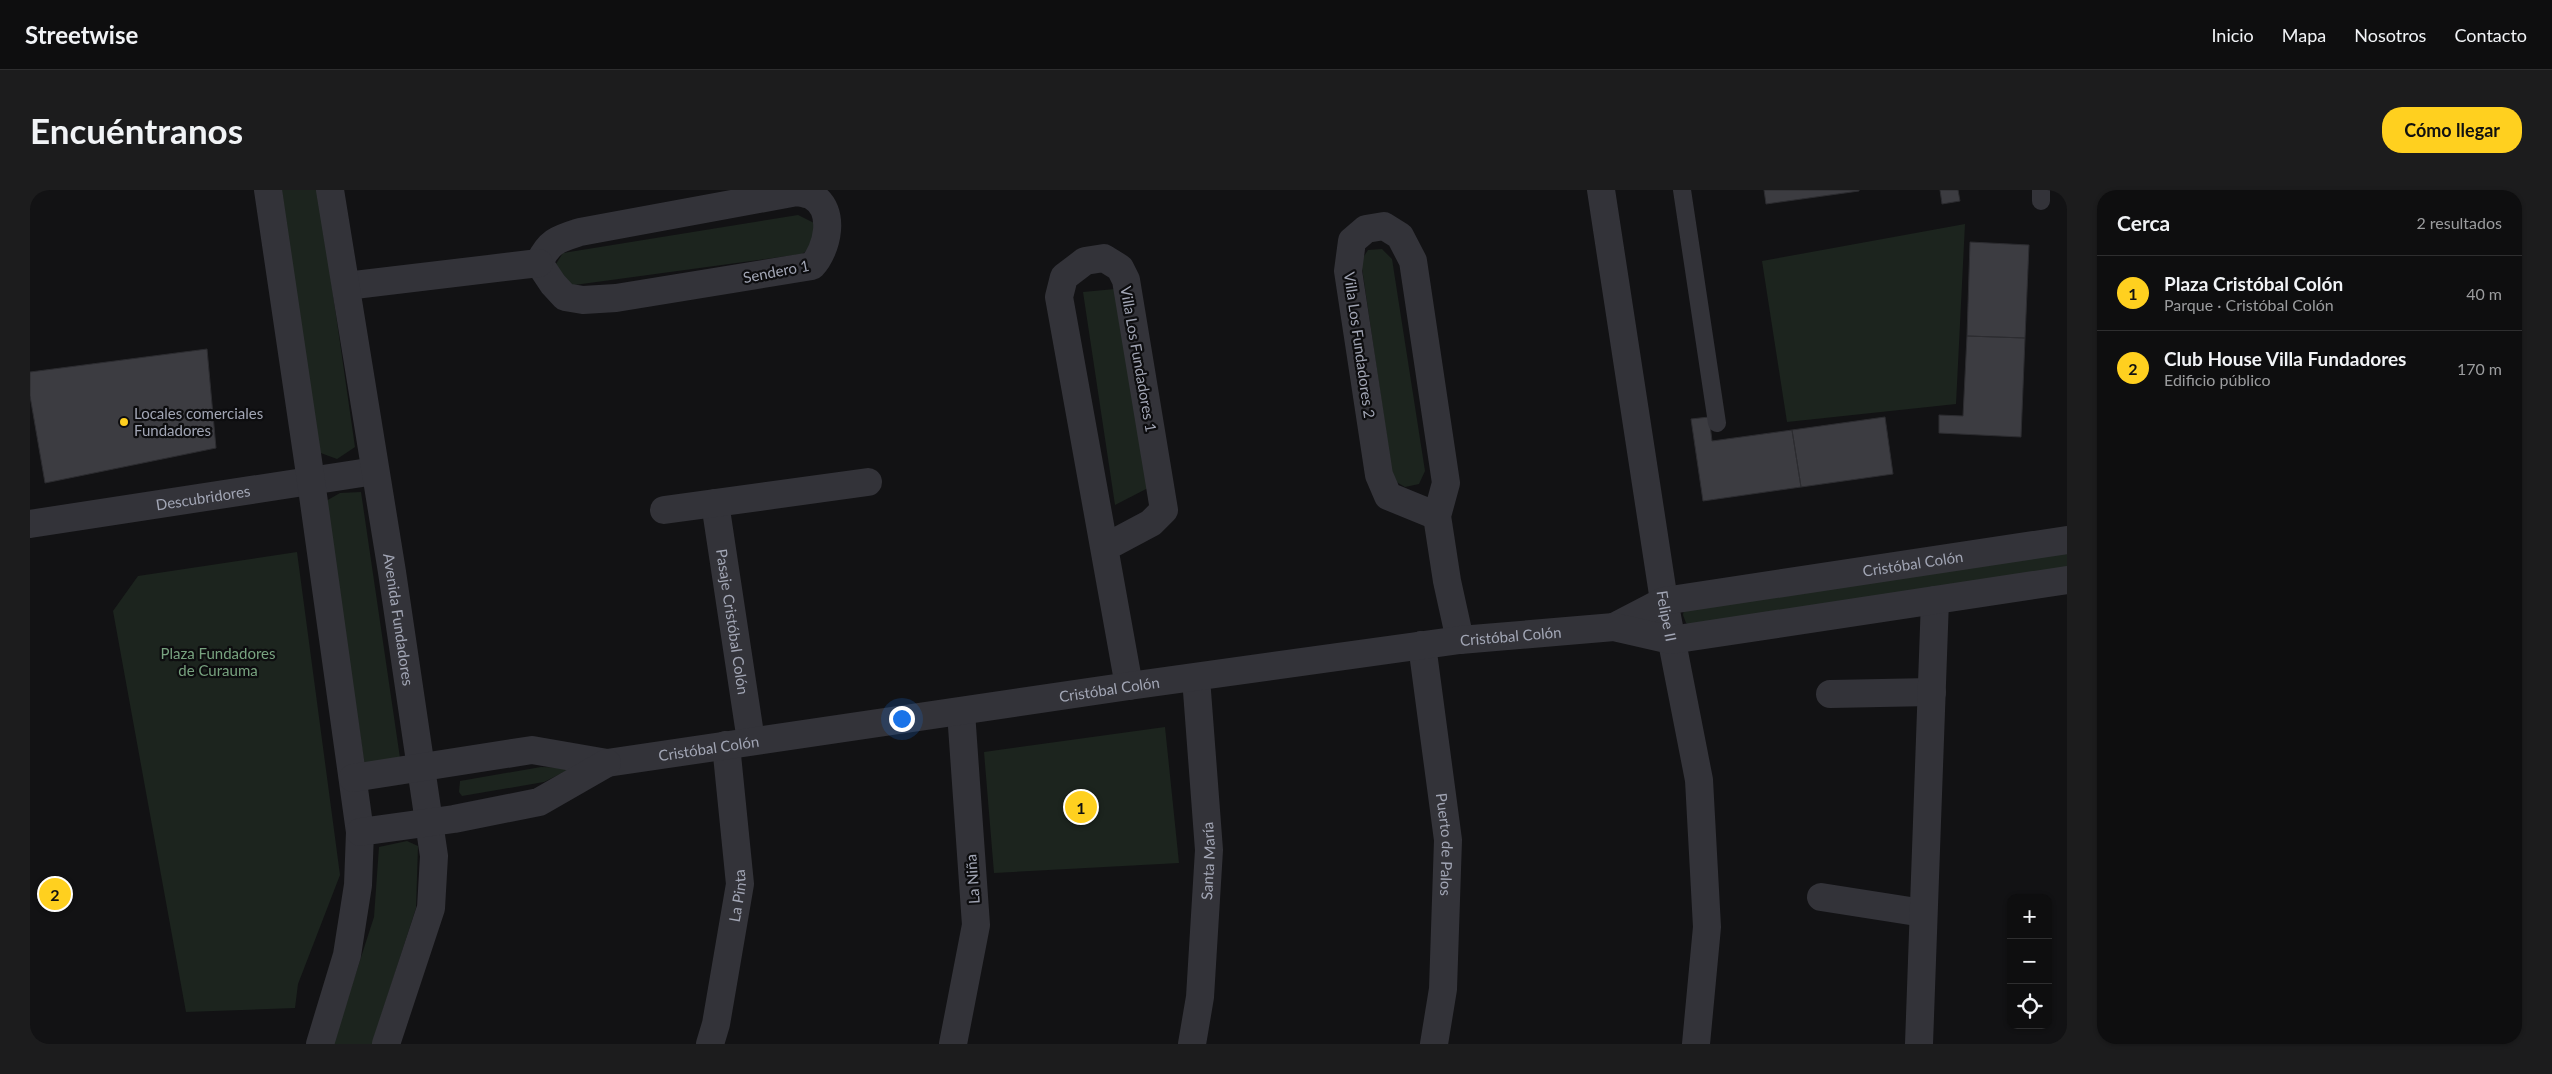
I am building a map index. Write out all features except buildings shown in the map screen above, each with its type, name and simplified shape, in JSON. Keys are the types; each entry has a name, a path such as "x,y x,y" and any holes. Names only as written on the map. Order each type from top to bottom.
{"street":[{"path":"268,190 312,481 360,832 358,885 346,955 320,1044"},
{"name":"Avenida Fundadores","path":"330,190 422,767 434,856 431,908 386,1044"},
{"name":"Felipe II","path":"1601,190 1664,601 1699,780 1707,927 1696,1044"},
{"name":"Sendero 1","path":"797,192 813,196 823,208 828,232 821,257 812,266 616,298 583,300 565,296 553,284 539,263 546,247 560,238 580,232 797,192"},
{"name":"Villa Los Fundadores 2","path":"1438,516 1388,496 1379,475 1348,271 1352,241 1366,230 1384,226 1400,236 1413,261 1446,483 1438,516 1447,581 1460,640"},
{"name":"Villa Los Fundadores 1","path":"1106,547 1151,523 1164,510 1126,280 1120,268 1104,258 1085,261 1064,276 1059,297 1106,547 1129,686"},
{"path":"346,286 539,263"},
{"name":"Descubridores","path":"30,524 375,471"},
{"path":"664,510 868,482"},
{"name":"Pasaje Cristóbal Colón","path":"714,503 739,743"},
{"name":"Cristóbal Colón","path":"1614,627 1664,601 2067,540"},
{"name":"Cristóbal Colón","path":"353,778 532,750 607,763 1129,686 1460,640 1614,627 1671,640 2067,580"},
{"path":"1919,1044 1935,600"},
{"name":"Puerto de Palos","path":"1422,645 1448,840 1443,989 1434,1044"},
{"name":"Santa María","path":"1192,1044 1200,997 1209,850 1196,678"},
{"path":"1830,694 1932,692"},
{"name":"La Niña","path":"954,1044 976,925 960,712"},
{"name":"La Pinta","path":"710,1044 716,1024 740,884 739,743"},
{"name":"Cristóbal Colón","path":"360,832 429,822 539,802 607,763"},
{"path":"1821,897 1923,913"}],"lane":[{"path":"1682,190 1717,423"}],"green space":[{"path":"280,190 318,190 355,447 337,459 318,452"},
{"path":"798,215 814,223 815,245 802,254 567,286 554,267 563,253"},
{"path":"1965,224 1956,404 1787,422 1762,261"},
{"path":"1382,249 1392,259 1425,471 1419,484 1405,487 1393,480 1361,261 1368,250"},
{"path":"1115,289 1148,488 1115,505 1083,292"},
{"path":"361,492 400,758 381,768 364,762 326,501 340,493"},
{"path":"2067,550 2067,570 1689,625 1686,623 1683,615 1684,609"},
{"name":"Plaza Fundadores de Curauma","path":"297,552 340,875 298,984 295,1008 186,1012 113,611 138,576"},
{"path":"1165,727 1179,863 994,873 984,752"},
{"path":"541,767 572,768 544,782 462,796 459,792 460,781"},
{"path":"407,841 418,846 416,908 372,1044 333,1044 374,917 379,847"}],"place":[{"name":"Locales comerciales Fundadores","path":"124,422"},
{"name":"Plaza Cristóbal Colón","path":"1081,807"},
{"name":"Club House Villa Fundadores","path":"55,894"}]}
